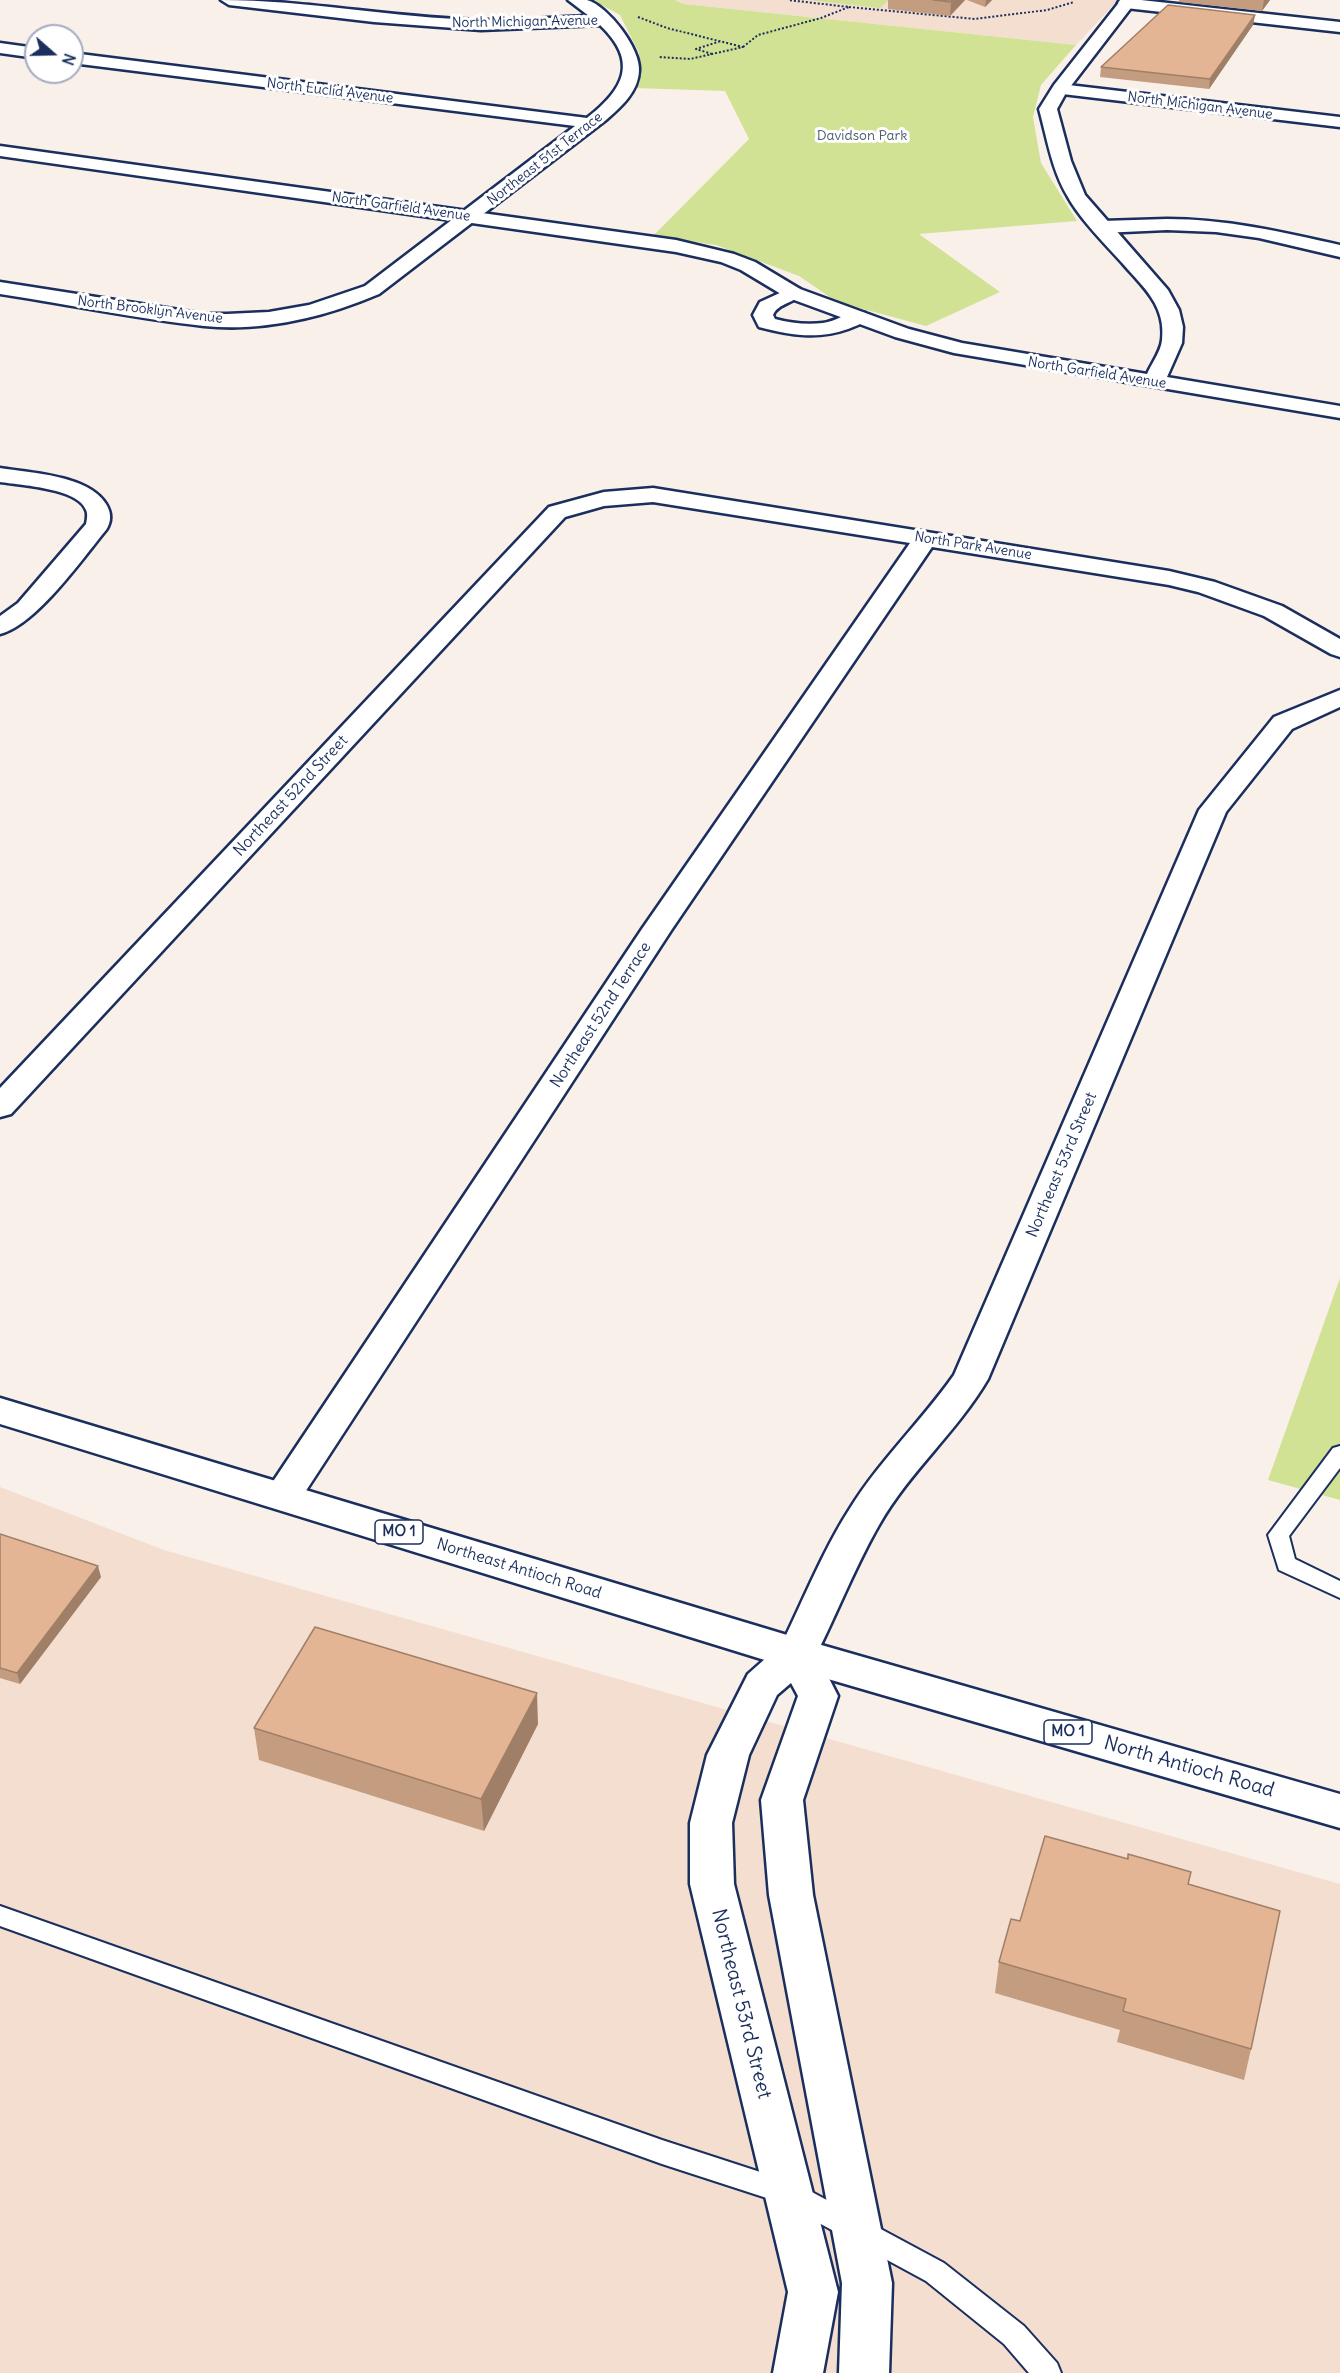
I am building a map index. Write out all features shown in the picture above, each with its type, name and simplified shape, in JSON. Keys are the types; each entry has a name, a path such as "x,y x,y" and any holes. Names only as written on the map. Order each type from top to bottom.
{"street":[{"name":"North Michigan Avenue","path":"230,0 374,17 481,25 605,21"},
{"path":"576,0 605,21 618,35 628,53 631,65"},
{"path":"1154,382 1172,344 1173,327 1169,310 1148,278 1076,196 1062,161 1048,109 1060,89 1128,2 1340,27"},
{"path":"0,48 24,51"},
{"name":"North Euclid Avenue","path":"84,60 589,123"},
{"name":"Northeast 51st Terrace","path":"301,313 349,301 372,290 470,217 610,108 624,92 631,76 631,65"},
{"name":"North Michigan Avenue","path":"1060,89 1340,122"},
{"name":"North Garfield Avenue","path":"0,151 702,251 748,266 793,293 858,317 902,333 983,354 1340,412"},
{"path":"1102,227 1158,224 1217,226 1340,251"},
{"name":"North Brooklyn Avenue","path":"0,288 205,320 256,319 301,313"},
{"path":"793,293 767,306 763,315 766,323 789,329 817,331 840,327 858,317"},
{"path":"0,475 71,488 84,494 99,508 101,516 98,525 27,608 0,627"},
{"name":"North Park Avenue","path":"592,501 619,496 653,495 1169,578 1206,587 1273,611 1340,649"},
{"name":"Northeast 52nd Street","path":"0,1107 557,512 592,501"},
{"name":"Northeast 52nd Terrace","path":"283,1496 657,929 926,538"},
{"name":"Northeast 53rd Street","path":"798,2373 813,2292 711,1884 711,1824 728,1755 762,1685 797,1654 862,1520 892,1475 942,1419 970,1379 1213,810 1283,723 1340,698"},
{"name":"Northeast Antioch Road","path":"0,1412 283,1496 797,1654"},
{"path":"797,1654 818,1696 782,1800 785,1844 793,1907 867,2283 864,2373"},
{"name":"North Antioch Road","path":"797,1654 1340,1811"}],"lane":[{"path":"1340,1453 1278,1535 1286,1564 1340,1590"},
{"path":"0,1916 662,2152 788,2193 935,2272 1014,2335 1047,2373"}],"path":[{"path":"788,0 975,19 1047,10 1078,0"},
{"path":"1070,0 1074,2"},
{"path":"631,65 656,57 672,62 716,55 743,47 758,35 821,18 849,7"},
{"path":"630,14 667,28 743,47"},
{"path":"716,55 696,49 721,41"}],"shaded area":[{"path":"675,0 1118,0 1076,45 684,4"},
{"path":"0,1487 164,1550 1340,1884 1340,2373 0,2373"}],"green space":[{"name":"Davidson Park","path":"592,0 675,0 684,4 1076,45 1041,85 1033,117 1041,163 1077,221 919,234 1000,292 926,326 837,302 799,276 716,245 653,236 749,139 725,91 634,88 639,53 620,15"},
{"path":"808,0 889,0 880,8"},
{"path":"1340,1278 1340,1500 1268,1480"}],"building":[{"path":"1168,5 1255,15 1210,79 1101,67"},
{"path":"0,1534 98,1566 17,1673 0,1668"},
{"path":"315,1627 537,1693 481,1799 254,1728"},
{"path":"1045,1836 1128,1859 1128,1854 1191,1872 1188,1884 1280,1911 1251,2049 1123,2011 1126,1999 999,1962 1011,1919 1020,1921"}]}
